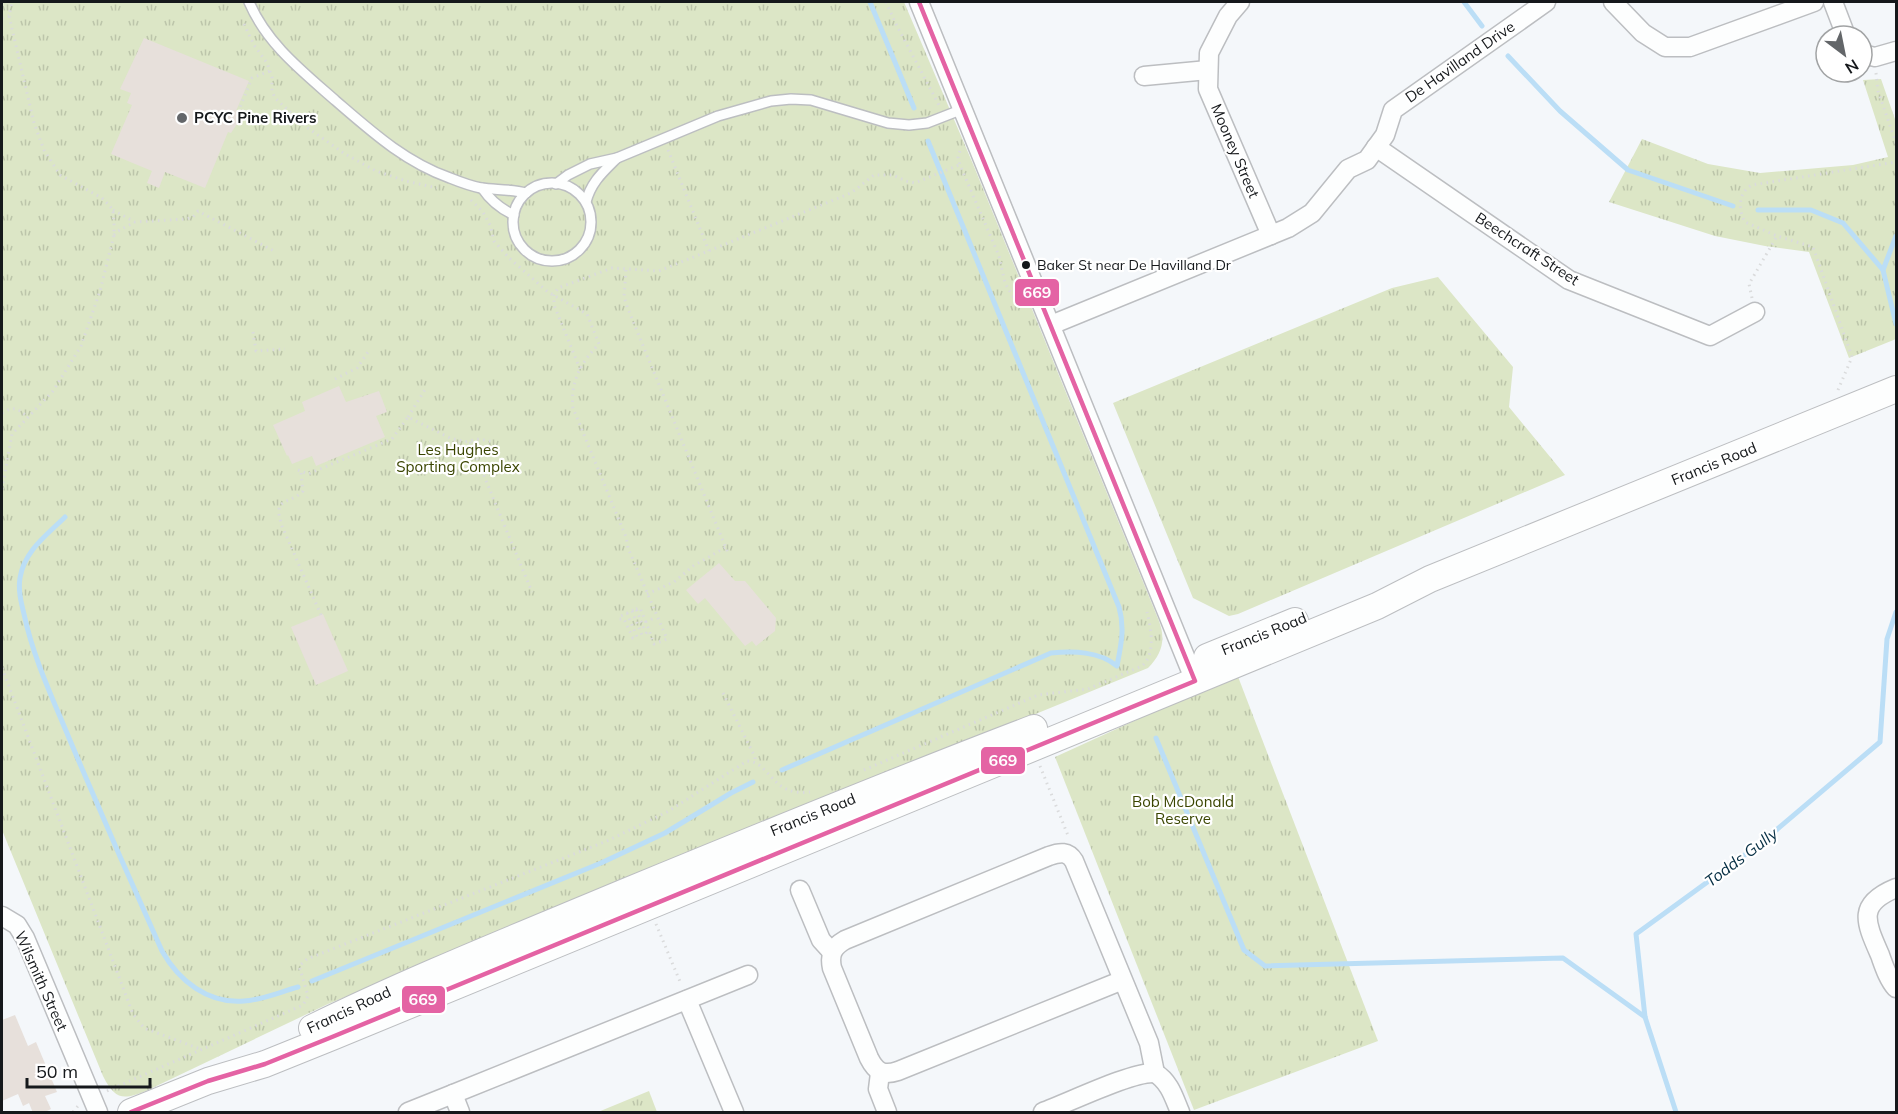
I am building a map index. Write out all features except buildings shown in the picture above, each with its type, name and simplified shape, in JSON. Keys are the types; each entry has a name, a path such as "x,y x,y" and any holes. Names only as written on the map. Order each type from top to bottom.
{"main road":[{"name":"Francis Road","path":"131,1113 208,1081 266,1064 329,1029 1192,673 1298,620 1373,594 1430,579 1896,389"}],"street":[{"path":"919,2 1192,673"},
{"name":"Mooney Street","path":"1240,2 1228,16 1209,53 1208,89 1271,235"},
{"name":"De Havilland Drive","path":"1051,326 1288,228 1312,213 1348,169 1367,160 1385,135 1393,110 1546,2"},
{"path":"1613,2 1643,33 1665,47 1690,47 1814,2"},
{"path":"1833,2 1841,24"},
{"path":"1874,57 1896,51"},
{"path":"1144,76 1208,70"},
{"name":"Beechcraft Street","path":"1376,147 1569,280 1710,336 1755,312"},
{"path":"1123,980 888,1074 880,1072 871,1063 830,959 831,951 845,940 1059,853 1068,854 1074,861 1123,980 1151,1049 1155,1073"},
{"path":"1896,888 1874,900 1866,918 1868,929 1896,988"},
{"path":"800,890 821,940 831,951"},
{"name":"Wilsmith Street","path":"5,917 17,925 25,938 95,1105"},
{"path":"408,1113 748,975"},
{"path":"687,1000 734,1113"},
{"path":"880,1072 878,1089 887,1113"},
{"path":"1043,1113 1143,1073 1155,1073 1163,1079 1180,1113"},
{"path":"453,1094 460,1113"}],"lane":[{"path":"249,2 261,25 287,58 391,148 425,168 448,178 482,188 526,193"},
{"path":"556,184 590,164 617,158 745,107 791,99 811,100 899,125 919,125 963,109"},
{"path":"586,202 592,184 599,174 617,158"},
{"path":"556,184 578,193 586,202 591,221 587,240 581,249 561,261 540,260 522,248 513,228 518,203 526,193 535,187 556,184"},
{"path":"482,188 487,196 514,215"}],"path":[{"path":"12,2 9,16 34,123 44,150 60,175 102,198 113,210 135,222"},
{"path":"886,2 960,150 958,157 960,165 999,256 1008,290 1028,316"},
{"path":"2,18 9,16"},
{"path":"244,22 254,45 270,71 272,91 279,103 324,141 385,174 442,189"},
{"path":"238,112 252,78 270,71"},
{"path":"663,138 709,251"},
{"path":"1837,393 1852,357 1813,247 1745,222 1741,212 1741,196 1746,188 1752,185 1896,162"},
{"path":"580,369 554,305 554,295 558,288 612,268 659,271 851,194 874,175 893,175 909,182 925,180 960,165"},
{"path":"463,195 483,212 490,225 494,241 502,251 554,295 587,314 599,344 580,369 573,384 573,408 656,617 667,639 654,644 640,608 615,621"},
{"path":"2,489 12,434 53,391 81,346 95,309 114,235 113,210"},
{"path":"114,235 135,222 186,219 193,217 198,211 276,252"},
{"path":"1755,312 1749,284 1778,236"},
{"path":"626,270 624,297 628,309 728,553"},
{"path":"253,332 256,351 285,349"},
{"path":"335,379 357,369 368,352"},
{"path":"321,615 282,525 278,510 283,502 303,491 300,471 308,474 392,439 426,388"},
{"path":"2,413 17,408 28,417"},
{"path":"408,417 450,438 470,442 479,440 494,442"},
{"path":"470,442 532,592"},
{"path":"647,594 674,582 693,566 726,547"},
{"path":"858,773 1038,695 1088,689 1142,666 1148,659 1151,643 1143,603"},
{"path":"632,611 642,635 646,633 636,609"},
{"path":"619,619 624,619 633,639 637,637 627,613"},
{"path":"646,622 656,617"},
{"path":"2,668 133,1014 144,1028 200,1049"},
{"path":"723,693 755,763"},
{"path":"95,1105 200,1049 303,1005 308,996 300,965 308,959 607,841 676,807 744,763 752,761 783,788 799,793 816,791"},
{"path":"1045,778 1070,840 1068,854"},
{"path":"659,932 687,1000"}],"green space":[{"name":"Les Hughes Sporting Complex","path":"2,2 904,2 973,164 1159,621 1162,641 1157,657 1148,668 328,1004 146,1091 125,1097 116,1094 103,1076 2,830"},
{"path":"1874,79 1881,79 1896,122 1896,339 1849,358 1809,252 1715,236 1609,202 1642,139 1708,164 1760,173 1853,165 1888,157 1864,84 1874,84"},
{"path":"1438,277 1513,367 1509,407 1565,475 1238,614 1229,616 1193,598 1113,403 1392,288"},
{"name":"Bob McDonald Reserve","path":"1237,674 1378,1041 1194,1110 1055,757"},
{"path":"649,1091 657,1112 598,1112"}],"waterway":[{"path":"870,2 914,108"},
{"path":"1464,2 1482,26"},
{"path":"1508,56 1560,111 1628,170 1733,206"},
{"path":"782,770 1051,653 1077,652 1094,655 1117,666 1122,629 1119,607 928,141"},
{"path":"1758,210 1811,210 1843,223 1883,270"},
{"name":"Todds Gully","path":"1896,236 1883,270 1896,324"},
{"path":"65,517 37,544 22,568 19,582 22,605 32,646 50,692 162,951 186,981 218,999 251,1000 298,987"},
{"name":"Todds Gully","path":"1676,1112 1645,1017 1636,934 1761,843 1880,742 1887,639 1896,612"},
{"path":"1156,738 1244,950 1265,966 1563,958 1645,1017"},
{"path":"312,981 601,863 665,833 753,782"}],"transit line":[{"name":"669","path":"131,1112 208,1081 265,1064 332,1037 1195,681 919,2"}],"place":[{"name":"PCYC Pine Rivers","path":"182,118"},
{"name":"Baker St near De Havilland Dr","path":"1026,265"}]}
